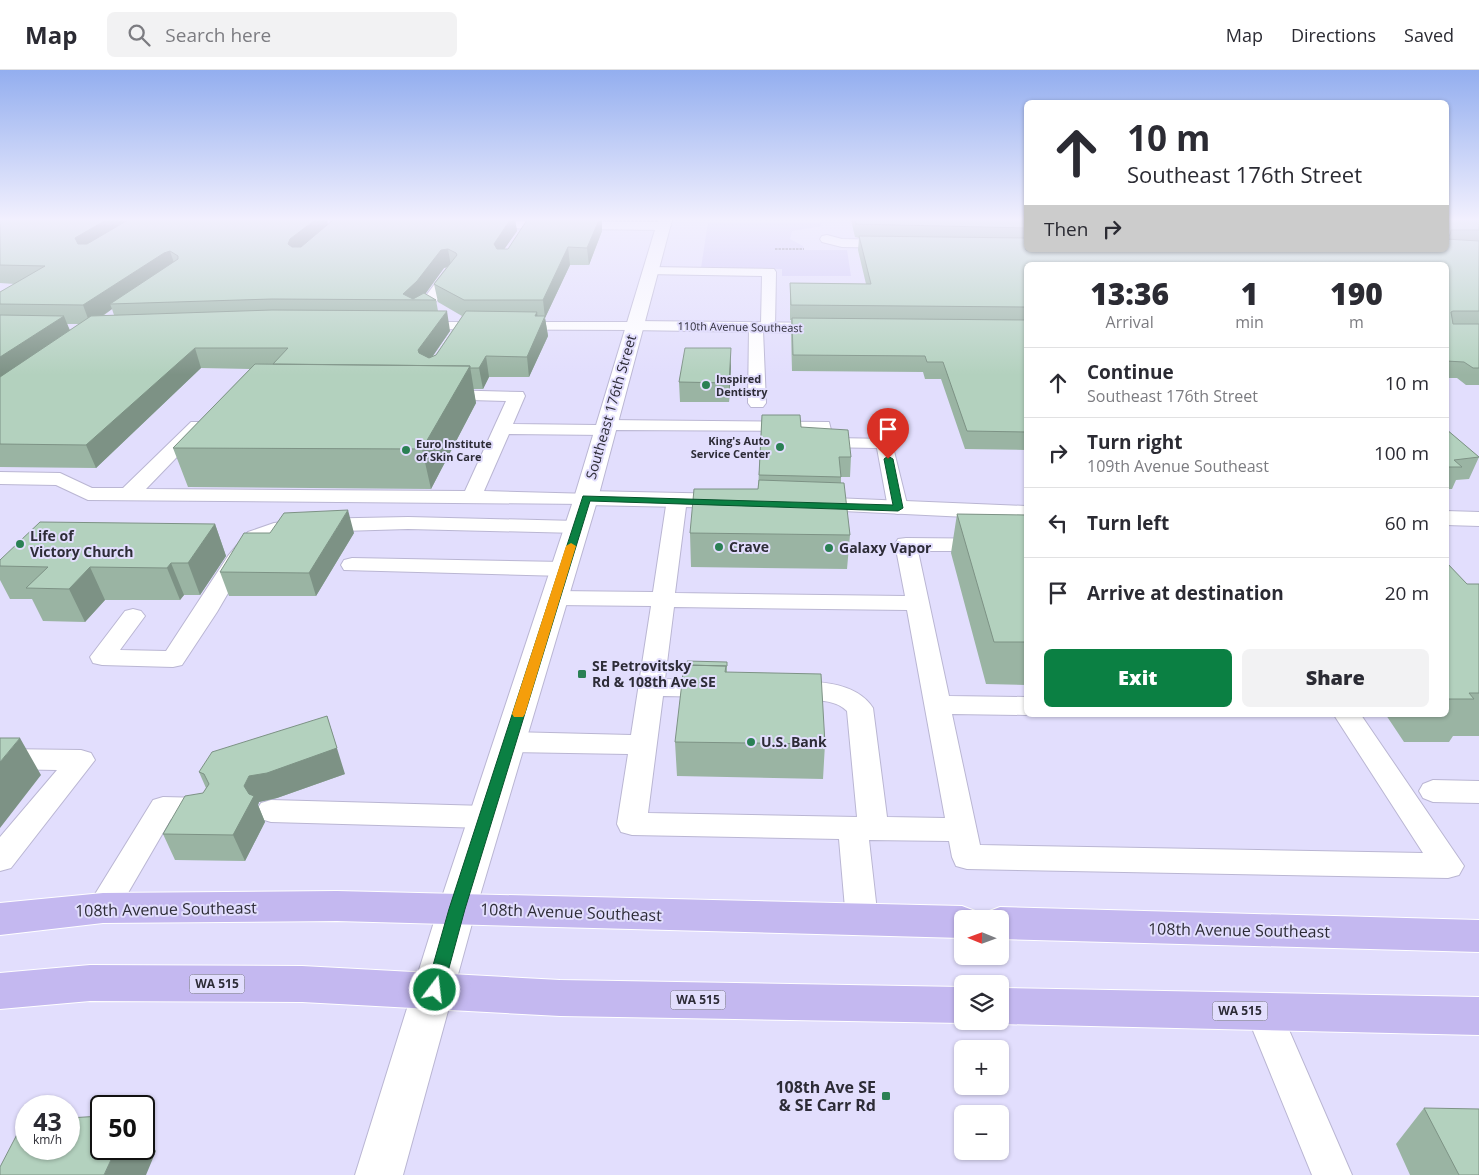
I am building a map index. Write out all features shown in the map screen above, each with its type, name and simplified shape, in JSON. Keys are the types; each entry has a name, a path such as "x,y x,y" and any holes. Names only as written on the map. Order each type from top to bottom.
{"main road":[{"name":"Southeast 176th Street","path":"379,1175 435,990 457,909 586,498 650,272"},
{"name":"110th Avenue Southeast","path":"634,326 848,328"},
{"path":"586,498 754,502"},
{"path":"792,504 1024,513"},
{"path":"1449,518 1479,519"},
{"name":"108th Avenue Southeast","path":"0,919 103,908 337,906 954,922"},
{"name":"108th Avenue Southeast","path":"1009,923 1479,936"},
{"name":"WA 515","path":"0,991 90,983 302,984 560,998 954,1006"},
{"name":"WA 515","path":"1009,1006 1479,1016"}],"lane":[{"path":"451,272 428,304 396,324 634,326"},
{"path":"717,272 769,272 762,327 757,403"},
{"path":"428,304 464,325"},
{"path":"453,341 464,325"},
{"path":"428,395 517,396 472,497"},
{"path":"129,494 209,413"},
{"path":"503,429 823,426 825,443 885,443 898,508"},
{"path":"0,478 60,479 88,494 586,498"},
{"path":"677,499 632,824 962,830"},
{"path":"133,616 102,657 173,659 194,630 229,571 255,536 278,527 355,524 577,527"},
{"path":"1024,546 906,544 967,857 1448,866 1348,717"},
{"path":"352,565 559,583 663,599 918,603"},
{"path":"651,687 738,690"},
{"path":"767,691 834,693 852,699 860,708 863,828 862,920"},
{"path":"937,704 1024,706"},
{"path":"510,742 643,745"},
{"path":"0,759 81,760 0,859"},
{"path":"1433,791 1479,792"},
{"path":"103,908 164,808 204,809"},
{"path":"271,811 486,817"},
{"path":"1263,1012 1332,1175"}],"shaded area":[{"path":"782,272 850,272 851,276 782,276"}],"building":[{"path":"35,272 135,272 83,305 0,304 0,292"},
{"path":"159,272 424,272 403,294 413,299 424,293 436,300 272,299 110,304"},
{"path":"444,272 556,272 543,300 464,300 434,284"},
{"path":"868,272 1024,272 1024,307 791,305 790,283 871,284"},
{"path":"1449,272 1479,272 1479,311 1451,312 1453,324 1479,324 1479,368 1473,368 1464,362 1449,361"},
{"path":"272,310 447,311 418,350 419,353 429,358 436,355 466,311 537,312 535,316 545,316 527,357 486,356 479,368 470,368 470,366 273,364 288,348 195,348 86,445 0,444 0,377 91,316"},
{"path":"0,315 64,316 0,357"},
{"path":"792,318 1024,320 1024,432 967,431 943,362 927,362 925,356 793,355"},
{"path":"685,348 731,348 729,383 679,382"},
{"path":"255,364 470,366 422,449 173,448"},
{"path":"762,415 800,415 801,427 848,430 851,457 839,457 841,477 759,475"},
{"path":"1449,432 1479,457 1454,460 1462,467 1449,467"},
{"path":"759,480 844,483 850,535 690,533 694,489 758,489"},
{"path":"348,510 309,573 220,572 244,533 270,533 284,513"},
{"path":"957,514 1024,515 1024,642 994,642"},
{"path":"40,522 215,524 188,563 171,563 167,568 90,567 69,589 26,588 48,567 0,566 0,560"},
{"path":"1449,565 1467,584 1479,584 1479,693 1469,693 1474,699 1449,699"},
{"path":"687,661 727,662 727,666 687,665"},
{"path":"684,665 726,666 725,672 821,674 825,744 675,742"},
{"path":"327,716 337,748 267,773 249,776 244,786 249,794 254,796 233,835 163,834 185,796 203,793 209,784 204,774 199,772 212,752"},
{"path":"0,738 20,738 0,762"},
{"path":"1424,1108 1479,1109 1479,1175 1459,1175"},
{"path":"80,1117 90,1117 90,1160 111,1160 104,1175 0,1175 0,1167 15,1138 15,1160 80,1160"}],"slow traffic":[{"path":"519,714 571,546"}],"place":[{"name":"Inspired Dentistry","path":"706,385"},
{"name":"King's Auto Service Center","path":"780,447"},
{"name":"Euro Institute of Skin Care","path":"406,450"},
{"name":"Life of Victory Church","path":"20,544"},
{"name":"Crave","path":"719,547"},
{"name":"Galaxy Vapor","path":"829,548"},
{"name":"SE Petrovitsky Rd & 108th Ave SE","path":"582,674"},
{"name":"U.S. Bank","path":"751,742"},
{"name":"108th Ave SE & SE Carr Rd","path":"886,1096"}],"route":[{"path":"435,990 457,909 586,498 677,499 898,508 888,459"}]}
